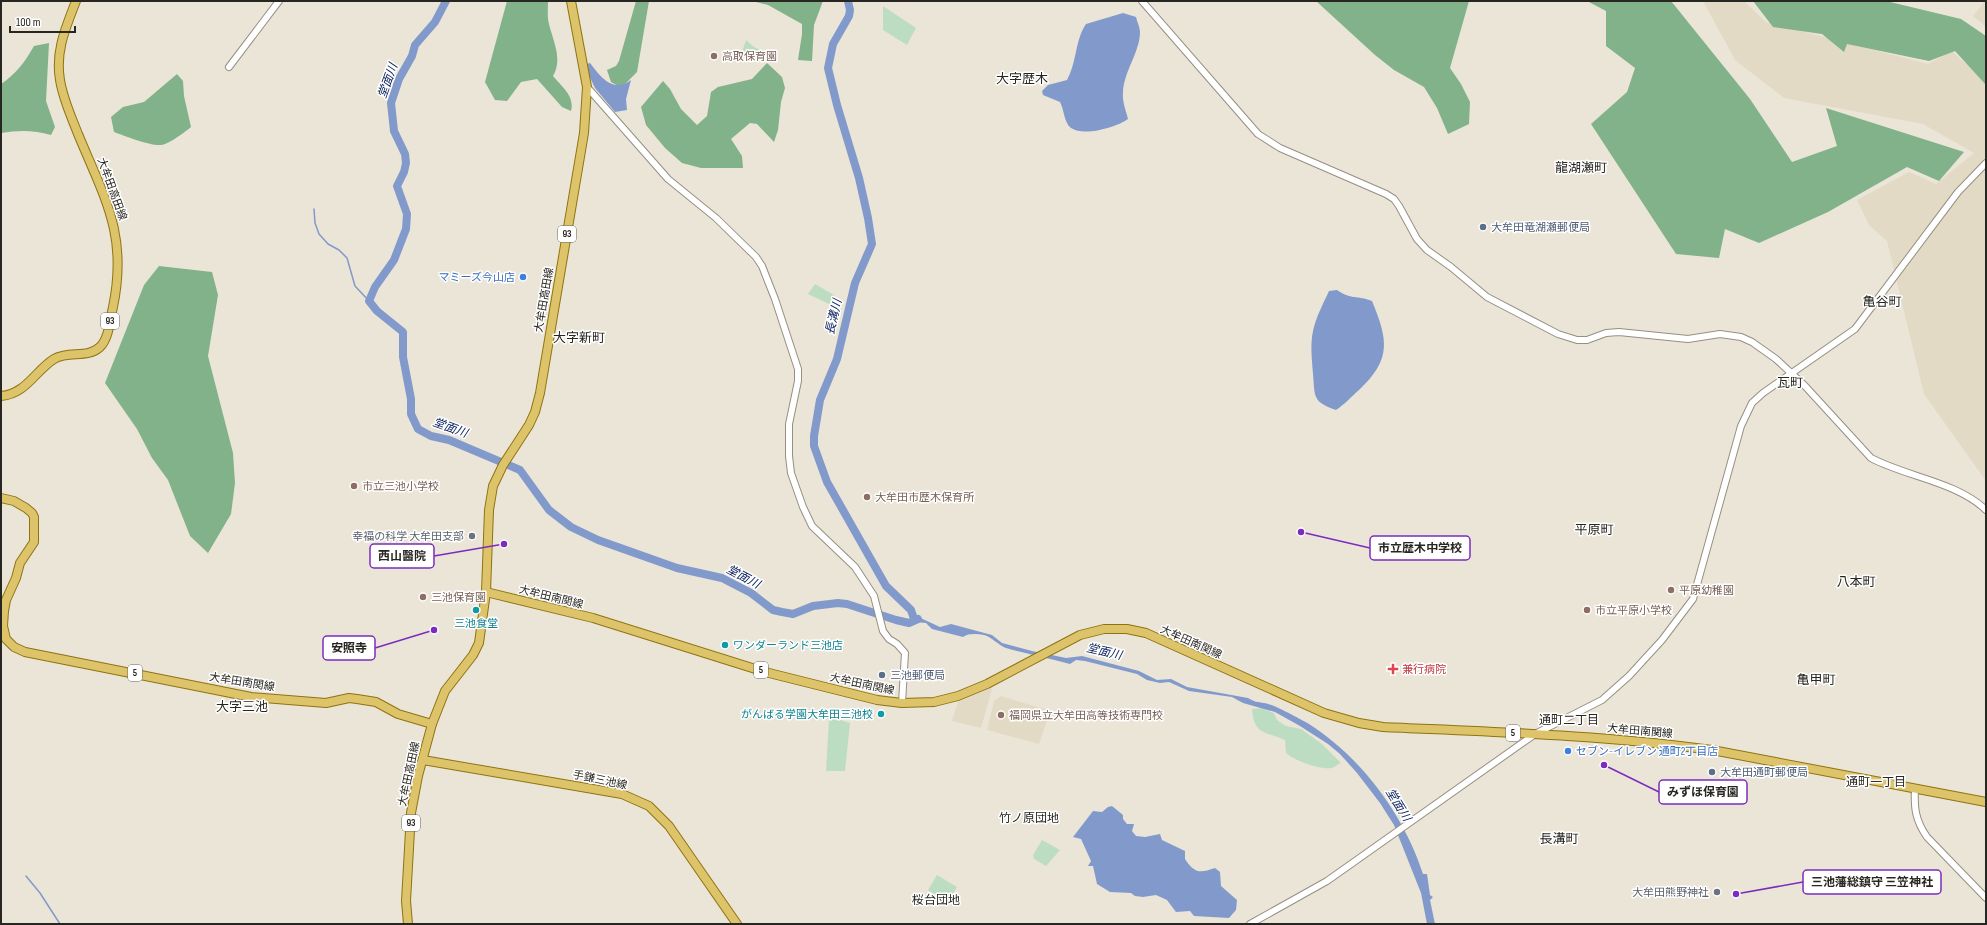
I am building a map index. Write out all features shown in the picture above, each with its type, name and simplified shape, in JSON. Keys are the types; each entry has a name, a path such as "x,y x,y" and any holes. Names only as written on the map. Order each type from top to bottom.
{"main road":[{"name":"大牟田高田線","path":"1,396 9,395 24,388 55,359 70,354 88,354 95,351 105,340 116,291 118,246 113,221 99,182 63,94 58,64 62,39 76,1"},
{"name":"大牟田高田線","path":"486,592 489,510 493,486 505,462 529,425 538,402 584,133 587,87 571,1"},
{"name":"大牟田南関線","path":"1,498 14,501 26,508 32,513 35,525 34,542 20,564 16,578 6,600 4,611 3,626 6,639 14,648 25,652 251,697 326,703 349,698 362,699 376,702 398,714 432,724"},
{"name":"大牟田南関線","path":"486,592 593,618 765,672 877,700 902,703 934,702 958,696 987,684 1080,635 1104,629 1127,629 1146,633 1308,707 1339,718 1383,727 1535,734 1665,744 1712,750 1986,802"},
{"path":"432,724 445,691 477,647 481,636 486,592"},
{"name":"大牟田高田線","path":"408,924 406,900 412,800 432,724"},
{"name":"手鎌三池線","path":"423,760 622,794 648,806 669,826 737,924"}],"street":[{"path":"229,67 279,1"},
{"path":"1142,1 1258,134 1280,148 1386,194 1394,199 1422,246 1452,267 1489,299 1558,334 1577,340 1587,340 1606,333 1619,332 1682,339 1732,334 1752,342 1792,373 1871,458 1885,466 1962,493 1979,503 1986,510"},
{"path":"587,87 668,179 716,218 756,257 762,266 775,299 798,369 798,381 789,424 789,456 791,474 802,507 812,526 855,567 874,596 881,624 886,636 902,648 905,653 902,703"},
{"path":"1250,924 1312,890 1393,835 1535,734 1567,717 1577,714 1613,691 1646,658 1687,609 1696,592 1744,418 1756,399 1855,329 1958,192 1986,163"},
{"path":"1915,788 1914,810 1919,826 1927,837 1986,898"}],"shaded area":[{"path":"1703,1 1744,1 1766,22 1928,64 1952,51 1986,82 1986,481 1924,394 1887,241 1869,225 1857,200 1909,172 1936,184 1974,153 1923,124 1784,98 1735,60"},
{"path":"1986,1 1986,27 1973,16"},
{"name":"福岡県立大牟田高等技術専門校","path":"990,688 992,689 981,728 952,721 958,702"},
{"name":"福岡県立大牟田高等技術専門校","path":"1001,696 1050,711 1039,744 987,730 994,701"}],"green space":[{"path":"507,1 548,1 548,21 555,43 557,57 556,70 553,76 567,92 571,101 571,111 562,107 537,79 521,82 507,101 495,100 485,82"},
{"path":"636,1 649,1 637,72 624,85 618,86 611,82 607,70 616,66 619,61"},
{"path":"752,1 823,1 814,25 812,61 798,60 802,24 768,5"},
{"path":"1316,1 1469,1 1450,68 1461,84 1470,102 1469,124 1448,134 1437,108 1424,87 1394,70 1375,55"},
{"path":"1587,1 1671,1 1750,99 1792,162 1837,146 1826,108 1964,152 1939,181 1907,167 1828,212 1759,243 1725,229 1719,258 1676,254 1591,124 1627,92 1635,68 1606,46 1606,11"},
{"path":"1753,1 1886,1 1961,19 1986,36 1986,85 1955,51 1929,61 1847,44 1844,52 1822,34 1773,27"},
{"path":"883,6 916,28 907,45 883,30"},
{"path":"746,40 754,47 766,53 761,62 741,55"},
{"path":"49,43 46,101 55,127 51,135 26,131 1,133 1,84 20,67 34,46"},
{"path":"767,63 782,77 785,88 781,102 778,130 774,142 757,124 750,123 731,139 742,156 743,168 701,168 682,163 665,148 646,125 641,107 663,81 670,89 681,109 697,125 707,116 711,92 718,87 752,79"},
{"path":"177,74 183,81 184,96 191,127 181,135 161,145 144,142 114,132 111,117 123,107 144,102"},
{"path":"159,266 212,272 218,295 208,356 233,453 235,483 231,514 208,553 190,536 168,480 152,458 137,429 105,383 144,285"},
{"path":"815,284 834,295 833,306 808,294"},
{"path":"1261,708 1274,713 1277,720 1286,726 1301,729 1322,744 1341,763 1332,768 1321,768 1290,756 1286,753 1285,740 1265,733 1255,723 1252,709"},
{"path":"834,718 850,723 845,771 826,771 829,719"},
{"path":"1042,840 1060,850 1046,866 1034,859 1033,855"},
{"path":"937,875 957,887 948,902 928,890"}],"water":[{"path":"1123,13 1136,17 1140,28 1137,47 1124,84 1123,99 1128,119 1109,128 1084,132 1077,131 1071,128 1067,123 1060,102 1043,95 1042,91 1048,85 1067,80 1073,66 1082,30 1086,24"},
{"path":"590,63 608,82 618,85 624,84 631,80 626,99 627,110 615,112 595,88 584,65"},
{"path":"1337,290 1346,295 1372,301 1384,338 1384,348 1382,358 1370,379 1336,410 1323,404 1316,397 1311,347 1314,326 1322,306 1329,291"},
{"path":"910,606 915,610 914,615 940,627 951,624 992,635 1002,643 1032,651 1066,658 1082,656 1139,671 1157,680 1171,679 1187,687 1248,698 1274,706 1309,724 1346,753 1379,790 1393,810 1405,830 1423,874 1427,874 1430,895 1433,897 1430,900 1435,924 1427,924 1421,893 1394,825 1380,803 1340,754 1328,744 1300,726 1275,712 1243,703 1232,697 1189,691 1169,682 1160,683 1147,680 1137,674 1085,661 1076,660 1070,664 1006,648 990,637 984,635 970,634 963,637 932,629 926,623 915,622 908,609"},
{"path":"1112,806 1123,815 1123,819 1127,824 1134,824 1132,831 1136,836 1145,837 1160,834 1162,840 1185,851 1185,859 1195,870 1205,871 1215,868 1220,872 1221,886 1237,900 1236,910 1229,918 1194,916 1190,911 1176,912 1167,900 1156,895 1143,897 1135,896 1131,893 1110,892 1097,884 1093,866 1088,866 1091,861 1081,839 1073,837 1093,811 1102,812 1108,807"}],"waterway":[{"name":"堂面川","path":"446,1 435,22 415,45 412,56 399,79 391,103 394,131 405,154 406,163 404,172 397,186 407,214 406,229 394,260 375,287 369,301 377,311 403,332 403,357 411,399 411,414 418,429 431,436 449,440 520,470 549,510 571,527 598,540 677,568 722,578 751,593 773,610 793,614 813,606 838,603 847,604 909,623 918,619"},
{"name":"長溝川","path":"848,1 850,10 849,16 833,44 828,68 837,105 859,178 872,244 855,283 837,359 820,400 814,436 814,446 827,482 886,586 911,610 913,616"},
{"path":"314,209 315,223 319,234 328,244 339,250 347,258 355,286 369,301"},
{"path":"26,876 40,893 60,924"}],"place":[{"name":"高取保育園","path":"714,56"},
{"name":"大牟田竜湖瀬郵便局","path":"1483,227"},
{"name":"マミーズ今山店","path":"523,277"},
{"name":"市立三池小学校","path":"354,486"},
{"name":"大牟田市歴木保育所","path":"867,497"},
{"name":"市立歴木中学校","path":"1301,532"},
{"name":"幸福の科学 大牟田支部","path":"472,536"},
{"name":"西山醫院","path":"504,544"},
{"name":"平原幼稚園","path":"1671,590"},
{"name":"三池保育園","path":"423,597"},
{"name":"三池食堂","path":"476,610"},
{"name":"市立平原小学校","path":"1587,610"},
{"name":"安照寺","path":"434,630"},
{"name":"ワンダーランド三池店","path":"725,645"},
{"name":"兼行病院","path":"1393,669"},
{"name":"三池郵便局","path":"882,675"},
{"name":"がんばる学園大牟田三池校","path":"881,714"},
{"name":"福岡県立大牟田高等技術専門校","path":"1001,715"},
{"name":"セブン-イレブン 通町2丁目店","path":"1568,751"},
{"name":"みずほ保育園","path":"1604,765"},
{"name":"大牟田通町郵便局","path":"1712,772"},
{"name":"大牟田熊野神社","path":"1717,892"},
{"name":"三池藩総鎮守 三笠神社","path":"1736,894"}],"district":[{"name":"大字歴木","path":"1022,79"},
{"name":"龍湖瀬町","path":"1581,168"},
{"name":"亀谷町","path":"1882,302"},
{"name":"大字新町","path":"579,338"},
{"name":"瓦町","path":"1790,383"},
{"name":"平原町","path":"1594,530"},
{"name":"八本町","path":"1856,582"},
{"name":"亀甲町","path":"1816,680"},
{"name":"大字三池","path":"242,707"},
{"name":"通町二丁目","path":"1569,720"},
{"name":"通町一丁目","path":"1876,782"},
{"name":"竹ノ原団地","path":"1029,818"},
{"name":"長溝町","path":"1559,839"},
{"name":"桜台団地","path":"936,900"}]}
